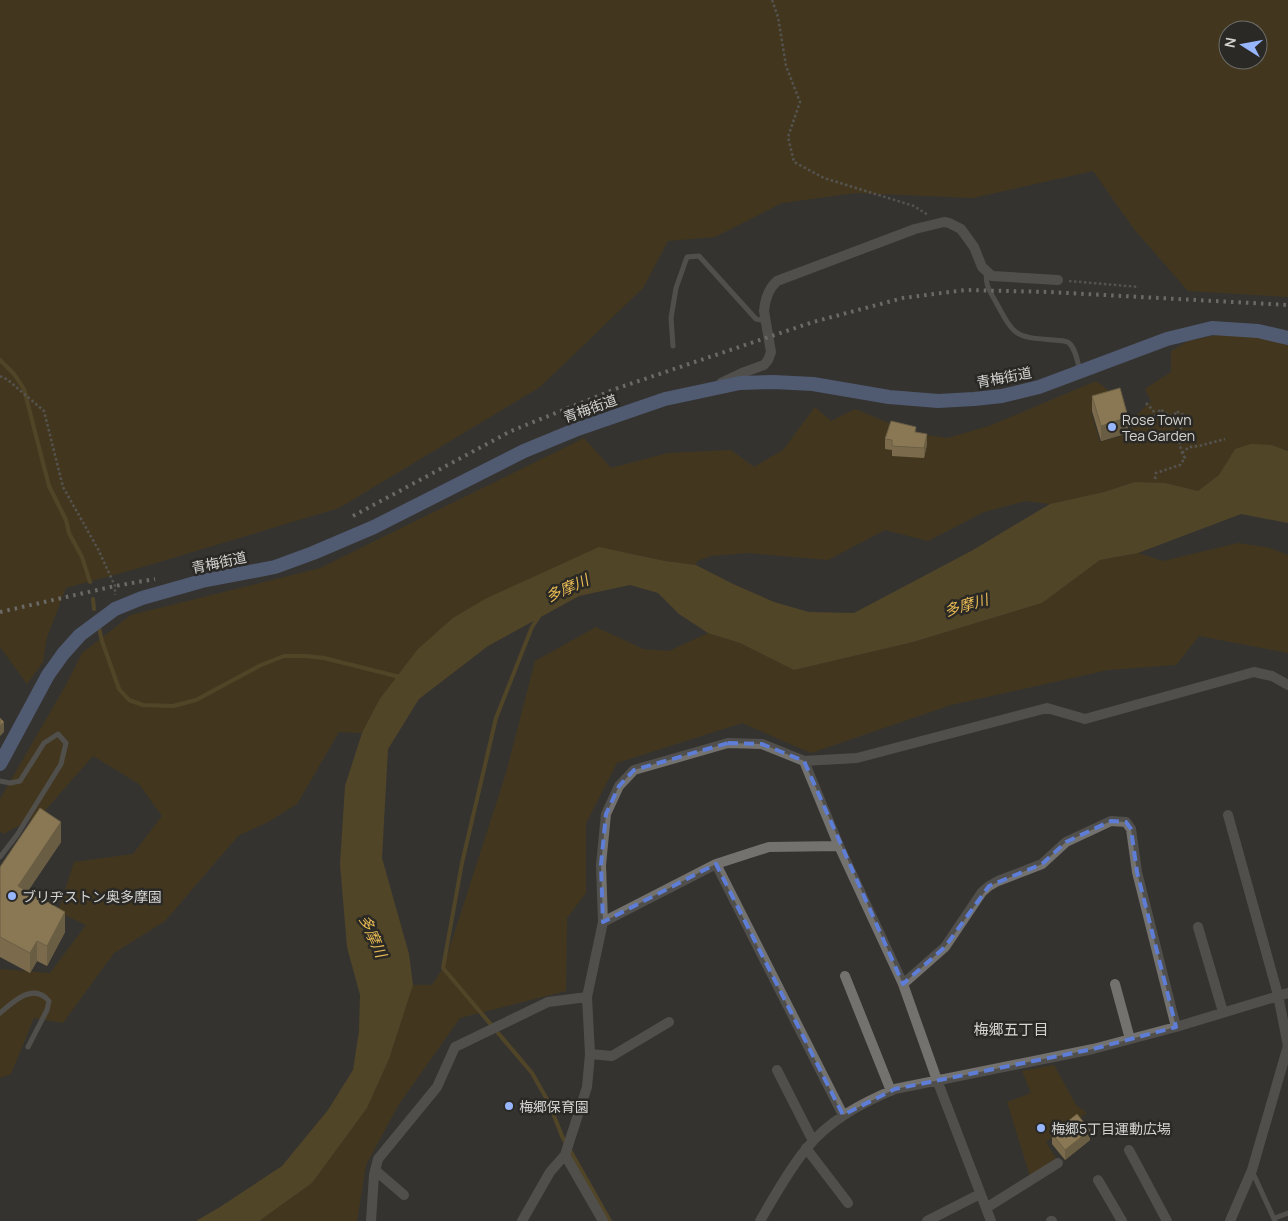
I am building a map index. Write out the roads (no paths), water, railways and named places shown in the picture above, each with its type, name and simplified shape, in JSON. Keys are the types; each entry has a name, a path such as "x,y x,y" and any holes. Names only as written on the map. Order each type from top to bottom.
{"highway":[{"name":"青梅街道","path":"0,764 48,675 63,654 80,635 114,609 142,598 202,581 275,567 313,553 374,527 524,451 575,430 665,399 740,383 774,382 813,384 889,397 938,401 1002,396 1039,387 1166,339 1212,328 1258,331 1288,338"}],"street":[{"path":"710,388 764,365 771,352 764,310 768,291 777,282 915,229 949,222 961,229 974,247 982,267 987,272 997,277 1058,280"},
{"path":"522,1221 550,1172 565,1155 587,1087 590,1054 587,996 603,922 601,865 606,814 619,786 634,770 728,743 762,744 804,761 857,758 1047,708 1084,719 1254,672 1272,676 1288,685"},
{"path":"804,761 839,846 903,984 937,1080 991,1221"},
{"path":"1228,815 1283,994 1288,1046 1252,1170 1230,1221"},
{"path":"903,984 945,947 982,892 989,886 1042,864 1066,842 1111,821 1126,822 1131,829 1137,872 1176,1027"},
{"path":"603,922 716,864 769,847 839,846"},
{"path":"716,864 843,1116"},
{"path":"1198,927 1224,1012"},
{"path":"845,976 891,1091"},
{"path":"1115,984 1130,1039"},
{"path":"760,1221 792,1168 810,1145 843,1116 867,1101 891,1091 937,1080 1093,1049 1176,1027 1283,994"},
{"path":"371,1221 375,1170 378,1158 437,1087 455,1047 548,1002 587,996"},
{"path":"590,1054 612,1056 669,1022"},
{"path":"777,1070 810,1145 848,1203"},
{"path":"1129,1150 1167,1221"},
{"path":"565,1155 603,1221"},
{"path":"986,1208 1058,1163"},
{"path":"375,1170 404,1195"},
{"path":"1098,1180 1122,1221"},
{"path":"927,1221 980,1194"}],"lane":[{"path":"673,346 671,318 686,257 698,256 756,319 767,325"},
{"path":"987,272 985,280 990,291 1004,318 1016,333 1028,338 1067,341 1073,347 1080,372"},
{"path":"0,781 10,783 20,781 44,744 58,734 66,743 61,764 17,834 0,857"},
{"path":"0,1013 20,996 44,995 49,1001 47,1010 28,1047"},
{"path":"1252,1170 1275,1220 1288,1213"}],"water":[{"name":"多摩川","path":"1251,444 1271,445 1288,451 1288,523 1241,514 1138,553 1100,560 1042,603 913,642 794,670 740,643 708,633 679,614 658,593 630,585 579,596 488,646 419,699 388,749 382,858 409,954 413,985 389,1059 367,1108 312,1183 259,1221 196,1221 282,1166 328,1110 353,1070 359,1031 360,995 347,947 340,864 345,786 362,733 379,700 418,649 453,618 485,599 599,547 665,561 696,565 774,602 809,612 854,613 973,550 1050,504 1104,492 1135,482 1165,483 1198,491 1219,475 1235,449"}],"waterway":[{"path":"0,360 14,374 24,389 49,486 66,520 69,533 82,557 90,582"},
{"path":"93,599 94,609"},
{"path":"540,615 532,627 496,718 462,863 443,968 532,1073 549,1103 562,1136 610,1221"},
{"path":"99,628 119,689 129,700 143,705 173,706 196,700 261,665 284,656 324,658 400,677"}],"railway":[{"path":"353,516 511,431 618,388 813,322 903,298 965,290 1049,292 1288,305"},
{"path":"0,612 155,579"}],"place":[{"name":"Rose Town Tea Garden","path":"1112,427"},
{"name":"ブリヂストン奥多摩園","path":"12,896"},
{"name":"梅郷保育園","path":"509,1106"},
{"name":"梅郷5丁目運動広場","path":"1041,1128"}],"district":[{"name":"梅郷五丁目","path":"1011,1029"}]}
